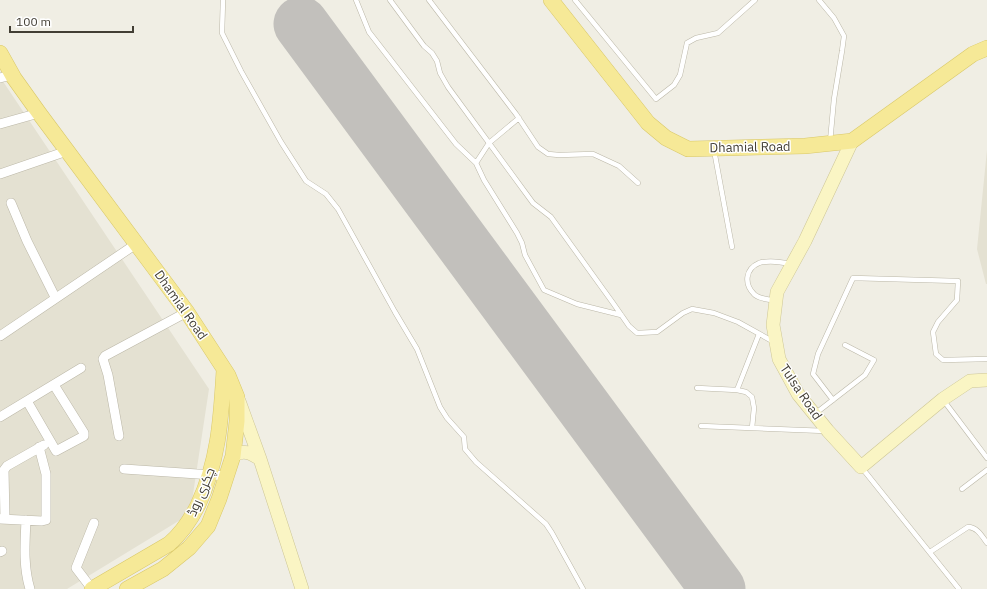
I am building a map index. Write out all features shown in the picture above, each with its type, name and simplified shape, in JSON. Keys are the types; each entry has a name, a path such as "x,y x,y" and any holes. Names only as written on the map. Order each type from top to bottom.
{"main road":[{"name":"Dhamial Road","path":"552,0 648,123 666,138 688,149 805,146 852,141"},
{"path":"852,141 973,54 987,48"},
{"name":"Dhamial Road","path":"0,53 6,77 39,114 187,312 228,375 238,397"},
{"name":"چکری روڈ","path":"92,589 171,542 192,518 211,475 219,434 224,369"},
{"name":"چکری روڈ","path":"127,589 163,569 189,548 208,526 234,456 238,397"}],"street":[{"path":"0,124 39,114"},
{"name":"Tulsa Road","path":"852,141 805,241 777,292 773,325 779,360 798,394 828,431 861,467"},
{"path":"0,174 67,152"},
{"path":"11,203 27,241 56,297"},
{"path":"0,336 136,244"},
{"path":"119,436 108,375 103,359 104,356 187,312"},
{"path":"0,417 81,368"},
{"path":"861,467 943,399 970,381 987,380"},
{"path":"27,401 55,450 58,451 84,435 54,385"},
{"name":"Dhamial Road","path":"238,397 260,459 302,589"},
{"path":"39,447 46,474 46,520 2,519 4,470 7,466 39,447 50,441"},
{"path":"234,456 237,453 246,452 260,459"},
{"path":"124,469 227,476"},
{"path":"26,520 24,559 30,589"},
{"path":"92,589 76,568 94,523"}],"lane":[{"path":"223,0 222,33 241,71 281,142 306,181 326,194 338,209 395,312 418,349 440,407 447,418 464,437 465,449 476,462 546,524 583,589"},
{"path":"356,0 370,32 391,61 456,144 476,164 484,180 517,233 522,243 525,255 544,290 577,304 621,315"},
{"path":"390,0 437,61 440,73 448,87 532,203 551,217 629,326 638,333 656,332 682,313 692,309 714,313 738,322 776,343"},
{"path":"429,0 519,118 538,147 548,154 592,154 618,166 638,183"},
{"path":"575,0 656,99 674,85 680,75 687,43 696,38 718,33 755,0"},
{"path":"819,0 834,18 844,36 829,143"},
{"path":"476,164 489,143 519,118"},
{"path":"714,148 732,247"},
{"path":"776,301 757,297 754,294 747,284 749,272 760,263 779,262 792,264"},
{"path":"833,400 813,374 818,354 853,278 958,280 957,300 938,322 933,332 936,354 943,360 987,359"},
{"path":"737,390 759,334"},
{"path":"815,414 865,375 874,360 845,345"},
{"path":"697,388 737,390 746,392 752,397 754,408 752,428"},
{"path":"943,399 987,458"},
{"path":"701,426 828,431"},
{"path":"861,467 959,589"},
{"path":"962,488 987,470"},
{"path":"930,552 968,527 973,527 978,531 987,543"}],"shaded area":[{"path":"0,77 209,389 190,514 67,589 0,589"},
{"path":"987,150 987,284 986,284 977,249"}],"runway":[{"path":"301,24 718,589"}]}
